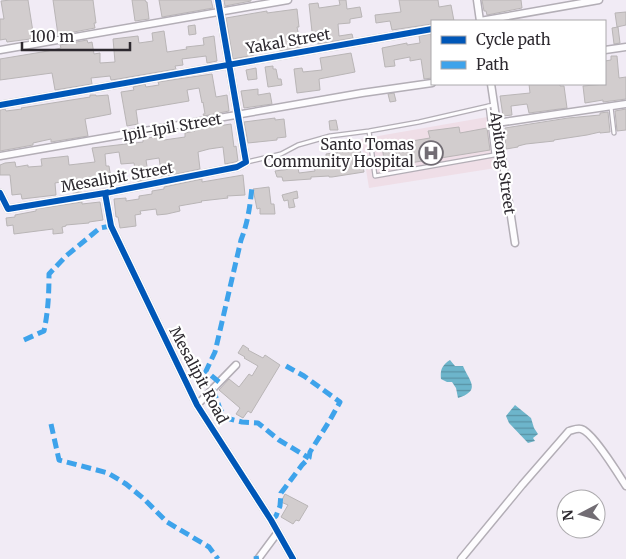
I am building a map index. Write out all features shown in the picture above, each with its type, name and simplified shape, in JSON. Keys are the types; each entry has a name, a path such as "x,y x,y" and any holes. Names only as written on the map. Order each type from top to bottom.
{"street":[{"path":"218,0 246,162"},
{"path":"0,50 288,0"},
{"path":"476,0 480,20"},
{"path":"486,20 599,0"},
{"name":"Yakal Street","path":"0,104 431,29"},
{"path":"606,50 626,47"},
{"name":"Ipil-Ipil Street","path":"0,156 362,93 431,83"},
{"name":"Apitong Street","path":"491,85 515,243"},
{"path":"497,124 626,104"},
{"name":"Mesalipit Street","path":"0,210 105,193 237,167 246,162"},
{"path":"0,193 8,209"},
{"name":"Mesalipit Road","path":"105,193 111,226 197,405 278,532 293,559"},
{"path":"197,405 236,365"},
{"path":"461,559 569,431 579,428 584,429 600,447 626,486"},
{"path":"258,559 278,532"}],"lane":[{"path":"246,162 281,154 298,145 330,136 419,122 495,105"},
{"path":"369,131 375,176 494,155 488,106"},
{"path":"611,107 614,132"}],"shaded area":[{"name":"Santo Tomas Community Hospital","path":"493,116 502,167 369,188 361,139"}],"water":[{"path":"450,360 455,366 463,366 472,385 472,389 469,392 458,398 456,388 452,382 441,379 442,368"},
{"path":"515,405 531,418 538,434 533,438 535,441 528,443 509,423 506,416"}],"building":[{"path":"28,0 33,32 45,30 46,37 7,42 6,39 0,40 0,19 4,19 1,1"},
{"path":"53,0 93,0 95,28 58,35"},
{"path":"132,0 145,0 147,2 149,19 135,21"},
{"path":"159,0 211,0 213,8 162,17"},
{"path":"224,0 251,0 251,1 225,6"},
{"path":"339,0 346,0 347,9 360,7 362,17 350,19 350,23 338,24 339,36 352,34 353,38 318,44 318,41 313,41 309,4 318,3 319,8 340,5"},
{"path":"399,0 438,0 439,7 451,5 454,20 431,20 431,24 392,30 390,21 376,23 375,15 401,12"},
{"path":"482,0 521,0 522,8 487,15 486,11 484,11"},
{"path":"297,9 299,27 297,27 301,47 263,52 262,48 254,49 254,55 233,59 226,18 267,11 267,13"},
{"path":"626,12 626,25 617,27 615,13"},
{"path":"195,25 196,34 189,35 188,26"},
{"path":"618,27 620,43 614,44 612,28"},
{"path":"164,31 167,52 204,45 203,38 214,36 217,61 207,63 206,56 182,59 183,65 175,66 176,69 111,80 110,76 91,78 92,84 55,90 52,73 0,80 0,59 48,51 61,48 60,45 87,40 88,43 92,42 94,54 100,53 100,63 115,62 113,39 138,36 139,43 153,41 152,33"},
{"path":"431,34 431,78 424,79 421,59 410,61 410,57 394,60 395,66 385,67 382,48 407,43 407,45 420,43 419,36"},
{"path":"351,53 355,72 319,79 320,90 297,93 294,69 302,68 303,72 322,70 320,58"},
{"path":"611,56 617,56 619,78 626,77 626,99 585,103 583,86 606,85 606,61 611,60"},
{"path":"273,66 273,69 276,69 278,79 281,79 282,85 268,87 265,67"},
{"path":"256,68 257,79 248,80 246,70"},
{"path":"212,74 216,97 227,95 229,111 204,116 199,88 187,90 189,101 136,110 138,124 127,126 121,92 134,90 133,87 145,84 146,87 159,85 158,82"},
{"path":"529,85 564,86 567,108 529,113 527,104 511,106 512,115 503,116 500,96 530,93"},
{"path":"258,89 258,95 270,93 272,104 244,108 241,91"},
{"path":"394,93 396,101 390,102 388,94"},
{"path":"90,95 108,95 111,114 85,119 88,136 51,142 51,139 33,143 33,145 0,151 0,110 22,109 90,97"},
{"path":"626,109 626,130 617,131 615,111"},
{"path":"608,112 610,132 526,144 506,149 505,128 600,115 600,113"},
{"path":"275,118 275,120 284,119 286,137 277,138 277,140 248,143 244,122"},
{"path":"336,120 338,130 330,130 329,121"},
{"path":"218,123 218,126 231,124 238,161 225,164 223,147 209,149 198,152 200,169 162,177 159,158 146,160 149,179 137,182 134,163 121,164 119,152 105,154 106,166 109,166 112,185 98,187 96,179 79,181 81,192 73,193 72,187 67,186 66,181 55,183 56,195 22,199 21,194 12,195 10,175 0,175 0,165 5,163 15,162 16,167 28,165 28,167 42,166 41,159 68,156 69,165 95,162 92,148 143,142 143,139 163,135 164,140 185,137 185,133 195,131 195,129 206,128 205,125"},
{"name":"Santo Tomas Community Hospital","path":"459,127 460,133 487,128 490,150 385,167 382,146 430,138 428,131"},
{"path":"360,149 364,172 283,181 282,177 277,177 275,171 298,168 299,173 315,171 314,166 327,165 326,154"},
{"path":"243,175 245,195 227,196 228,198 179,206 180,211 167,214 157,215 156,209 140,211 141,214 135,215 136,226 120,228 118,217 116,217 114,199 126,198 126,201 139,199 139,196 152,194 152,191 164,189 164,187 202,179 202,182"},
{"path":"269,187 271,204 274,204 275,214 260,214 260,208 257,209 253,189"},
{"path":"297,191 298,198 293,199 295,207 289,208 288,200 284,201 282,195"},
{"path":"82,202 82,204 100,202 103,220 66,225 62,227 63,233 53,234 53,229 14,234 13,225 7,226 6,218 15,217 15,215 36,211 36,209"},
{"path":"243,345 248,350 263,358 265,355 280,365 251,413 248,411 243,418 236,414 240,408 219,390 229,379 239,387 249,374 252,376 258,366 238,353"},
{"path":"285,494 308,506 299,521 296,520 293,524 281,517 288,505 281,502"}],"marked path":[{"path":"219,382 206,371 215,352 247,220 252,187"},
{"path":"24,340 44,331 48,303 49,274 66,256 100,228 111,226"},
{"path":"271,520 276,516 280,506 281,493 309,458 310,452 340,402 304,376 286,366"},
{"path":"213,389 224,415 230,419 242,422 258,423 279,440 309,458"},
{"path":"51,424 59,460 108,473 126,484 167,522 209,547 218,559"},
{"path":"254,559 259,558"}],"cycle path":[{"path":"0,193 8,209 105,193 237,167 246,162 218,0"},
{"path":"0,105 431,29"},
{"path":"105,193 111,226 197,405 271,520 293,559"}],"place":[{"name":"Santo Tomas Community Hospital","path":"431,153"}]}
